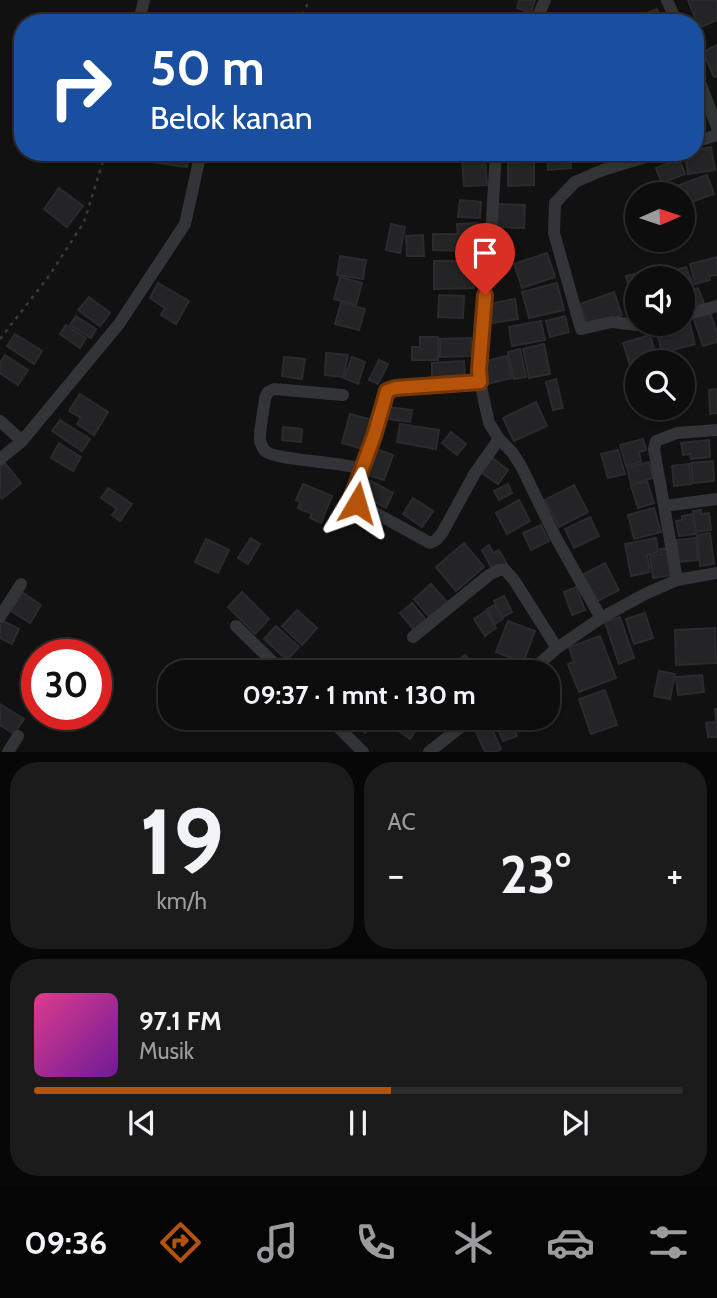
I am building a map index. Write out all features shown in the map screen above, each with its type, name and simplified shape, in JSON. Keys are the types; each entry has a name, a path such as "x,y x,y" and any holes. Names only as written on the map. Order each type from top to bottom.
{"street":[{"path":"704,93 717,127"},
{"path":"0,459 22,442 119,324 185,225 199,161"},
{"path":"495,161 479,370 489,423 521,466 556,538 601,618"},
{"path":"625,324 612,322 581,329 553,227 555,203 575,182 632,161"},
{"path":"695,312 717,306"},
{"path":"480,382 387,391 352,500 433,542 439,537 475,472 499,439"},
{"path":"343,395 274,389 268,392 260,441 266,452 361,469"},
{"path":"0,421 22,442"},
{"path":"677,580 654,449 656,441 677,433 717,430"},
{"path":"664,506 717,499"},
{"path":"413,637 489,575 505,570 557,648"},
{"path":"544,660 601,618 645,594 677,580 717,573"},
{"path":"0,617 21,584"},
{"path":"236,626 271,660"},
{"path":"341,730 363,752"},
{"path":"429,752 456,730"},
{"path":"8,752 18,736"}],"path":[{"path":"0,339 49,276 84,222 103,161"}],"building":[{"path":"519,0 535,0 531,13 517,8"},
{"path":"688,0 717,0 717,20 704,26 704,14 694,14"},
{"path":"657,9 659,14 644,14"},
{"path":"717,45 717,76 714,77 704,52"},
{"path":"711,147 715,170 688,174 686,161 704,161 704,148"},
{"path":"151,161 188,161 187,167"},
{"path":"462,161 485,161 487,185 464,186"},
{"path":"548,161 571,161 571,168 548,170"},
{"path":"680,161 685,174 662,182 656,168"},
{"path":"534,162 534,185 508,186 508,163"},
{"path":"707,175 714,194 695,201 695,182 687,182"},
{"path":"59,188 83,206 67,227 44,209"},
{"path":"460,200 481,202 480,218 458,217"},
{"path":"497,204 525,205 524,228 496,227"},
{"path":"477,223 477,239 458,240 457,224"},
{"path":"391,224 405,227 400,253 386,250"},
{"path":"433,234 464,234 464,251 433,250"},
{"path":"423,235 424,256 407,256 406,236"},
{"path":"547,253 555,277 522,288 514,264"},
{"path":"340,256 366,260 363,279 337,275"},
{"path":"717,257 717,275 709,276 710,280 695,284 695,266 690,264"},
{"path":"434,261 473,261 474,288 434,289"},
{"path":"340,277 362,283 356,305 334,299"},
{"path":"158,283 189,301 176,324 161,315 165,308 150,298"},
{"path":"557,283 564,310 529,318 522,292"},
{"path":"698,288 704,303 695,307 695,289"},
{"path":"614,292 622,315 588,326 580,304"},
{"path":"439,295 464,296 463,318 438,317"},
{"path":"89,297 110,313 100,326 78,310"},
{"path":"515,299 518,319 492,323 488,304"},
{"path":"341,303 365,309 359,330 335,324"},
{"path":"710,312 717,342 703,346 695,316"},
{"path":"76,316 96,329 91,338 70,325"},
{"path":"565,316 569,332 550,337 546,321"},
{"path":"541,321 545,340 512,346 509,327"},
{"path":"66,325 86,338 80,348 60,334"},
{"path":"15,334 42,351 34,364 7,346"},
{"path":"650,336 654,350 625,350 623,343"},
{"path":"658,336 693,336 695,344 661,350"},
{"path":"420,337 438,337 438,360 412,360 412,347 420,347"},
{"path":"471,338 471,356 440,357 440,339"},
{"path":"544,344 550,374 529,378 523,349"},
{"path":"520,349 526,377 514,379 508,352"},
{"path":"326,353 348,355 343,377 325,375"},
{"path":"5,355 28,370 18,385 0,373 0,363"},
{"path":"507,356 512,378 487,384 482,362"},
{"path":"284,357 305,359 302,379 282,376"},
{"path":"352,357 365,362 358,384 344,378"},
{"path":"379,360 388,364 378,384 369,380"},
{"path":"464,361 465,380 432,381 432,363"},
{"path":"556,379 563,408 553,410 546,382"},
{"path":"717,389 717,413 710,414 709,390"},
{"path":"80,394 108,412 94,435 77,424 81,418 69,411"},
{"path":"536,402 547,426 514,441 503,418"},
{"path":"389,407 412,410 410,422 387,419"},
{"path":"350,414 372,420 363,449 342,443"},
{"path":"60,420 90,439 82,451 52,431"},
{"path":"400,424 439,430 436,449 397,442"},
{"path":"283,427 302,429 301,442 282,440"},
{"path":"451,432 466,444 457,455 442,443"},
{"path":"643,439 646,450 639,452 641,462 626,466 620,445"},
{"path":"709,440 710,457 691,459 690,454 683,455 681,443"},
{"path":"59,443 81,457 73,471 51,458"},
{"path":"376,449 393,455 384,480 367,475"},
{"path":"618,450 625,474 608,478 601,454"},
{"path":"490,456 508,470 498,484 479,471"},
{"path":"713,461 714,481 693,483 691,463"},
{"path":"649,462 653,478 631,484 627,468"},
{"path":"5,463 21,483 2,499 0,467"},
{"path":"689,464 691,484 674,486 672,466"},
{"path":"367,479 393,493 386,508 359,494"},
{"path":"647,481 654,503 638,508 631,486"},
{"path":"303,484 332,496 321,523 310,518 312,514 298,508 300,502 296,500"},
{"path":"508,484 512,493 499,500 494,491"},
{"path":"574,485 588,512 559,527 545,500"},
{"path":"108,488 132,504 120,521 112,515 117,509 101,498"},
{"path":"413,498 433,511 422,527 403,514"},
{"path":"519,500 530,521 507,534 496,513"},
{"path":"654,508 661,532 634,539 628,515"},
{"path":"701,510 701,514 709,513 711,530 696,532 693,511"},
{"path":"693,514 696,534 679,536 676,521 682,520 682,516"},
{"path":"590,517 599,536 574,548 565,529"},
{"path":"541,525 549,541 531,550 523,533"},
{"path":"710,533 714,564 700,566 697,535"},
{"path":"251,538 260,544 248,564 238,558"},
{"path":"656,538 658,552 647,555 650,572 631,576 625,544"},
{"path":"696,538 698,560 679,562 677,540"},
{"path":"206,539 229,550 218,573 195,562"},
{"path":"464,543 484,567 456,591 436,567"},
{"path":"489,545 493,553 499,550 507,564 493,571 482,550"},
{"path":"667,548 671,575 653,578 650,556 661,554 660,549"},
{"path":"605,563 619,590 596,602 582,575"},
{"path":"431,584 448,603 431,619 414,599"},
{"path":"576,587 585,610 572,615 564,592"},
{"path":"22,592 41,605 30,623 11,611"},
{"path":"242,592 269,619 255,634 228,607"},
{"path":"504,596 512,612 503,617 494,601"},
{"path":"412,603 428,622 416,632 400,613"},
{"path":"495,605 503,619 495,624 487,609"},
{"path":"297,610 317,628 302,645 282,626"},
{"path":"486,611 496,628 485,636 474,619"},
{"path":"645,613 653,638 634,644 626,619"},
{"path":"620,617 634,658 619,664 605,622"},
{"path":"3,621 19,629 12,644 0,638"},
{"path":"508,621 535,631 524,660 516,660 496,652"},
{"path":"276,626 299,647 287,660 264,639"},
{"path":"715,628 716,663 676,665 675,630"},
{"path":"600,636 616,678 579,692 568,664 574,662 569,647"},
{"path":"659,671 675,674 670,699 654,696"},
{"path":"702,675 704,692 678,695 676,677"},
{"path":"605,690 617,725 591,734 579,699"},
{"path":"0,704 21,717 21,724 14,734 0,725"},
{"path":"717,709 717,737 708,737 706,723 716,722"},
{"path":"398,730 416,730 410,739"},
{"path":"475,730 492,730 501,749 485,752"},
{"path":"498,730 515,730 517,736 503,741"}],"route":[{"path":"357,503 352,500 352,496 387,391 395,388 480,382 485,295"}]}
